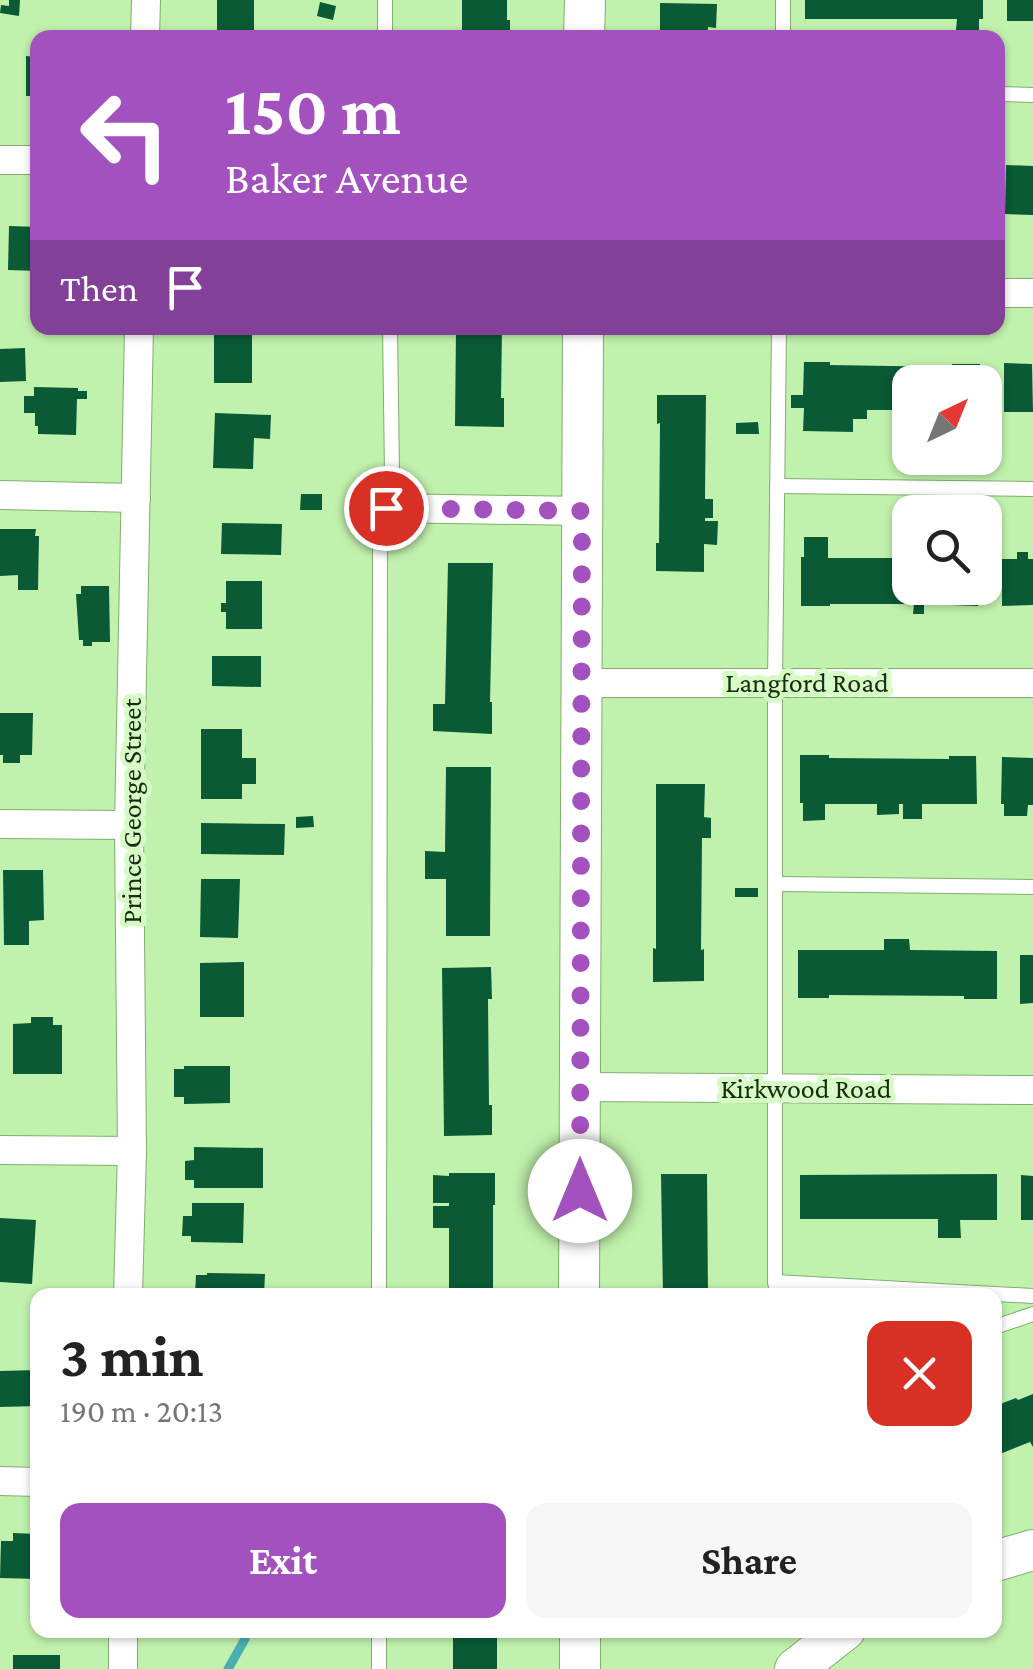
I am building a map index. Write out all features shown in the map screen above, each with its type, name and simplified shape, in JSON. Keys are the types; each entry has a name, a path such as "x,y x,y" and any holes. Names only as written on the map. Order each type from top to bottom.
{"street":[{"path":"145,30 146,0"},
{"path":"584,0 584,30"},
{"path":"0,160 30,160"},
{"path":"1005,293 1033,294"},
{"name":"Prince George Street","path":"128,1288 132,1151 129,825 139,335"},
{"path":"579,1288 583,335"},
{"path":"0,496 136,498"},
{"path":"386,508 582,511"},
{"name":"Langford Road","path":"582,684 1033,683"},
{"path":"0,824 129,825"},
{"name":"Kirkwood Road","path":"580,1088 1033,1090"},
{"path":"0,1150 132,1151"},
{"path":"0,1482 30,1482"},
{"path":"1002,1559 1033,1550"},
{"path":"122,1638 123,1669"},
{"path":"580,1638 580,1669"},
{"path":"796,1669 835,1638"}],"lane":[{"path":"384,0 385,30"},
{"path":"783,0 783,30"},
{"path":"1005,94 1033,95"},
{"path":"379,1288 380,536 392,473 390,335"},
{"path":"776,1288 779,335"},
{"path":"777,486 1033,489"},
{"path":"775,884 1033,887"},
{"path":"1002,1295 1033,1296"},
{"path":"1002,1325 1033,1314"},
{"path":"379,1638 379,1669"}],"building":[{"path":"9,0 20,0 19,16 0,13 1,5 9,6"},
{"path":"217,0 254,0 254,30 217,30"},
{"path":"462,0 507,0 510,30 462,30"},
{"path":"805,0 983,0 983,19 979,19 979,30 956,30 957,19 805,19"},
{"path":"1007,0 1033,0 1033,21 1007,21"},
{"path":"320,2 336,6 333,20 317,16"},
{"path":"660,3 717,4 716,28 660,30"},
{"path":"26,56 30,56 30,96 26,96"},
{"path":"1006,165 1033,166 1033,215 1005,214"},
{"path":"9,226 30,227 30,271 8,270"},
{"path":"214,335 252,335 252,383 214,383"},
{"path":"456,335 502,335 504,427 455,426"},
{"path":"25,348 26,381 0,382 0,349"},
{"path":"804,362 892,366 892,410 867,410 867,419 853,419 853,432 803,431 804,408 791,408 791,395 803,395"},
{"path":"1004,363 1032,364 1033,412 1004,412"},
{"path":"34,387 87,391 87,399 77,399 76,435 38,434 35,413 24,413 24,396 34,396"},
{"path":"657,395 706,395 705,499 713,499 713,518 705,521 718,521 717,545 704,544 704,572 656,571 660,423 657,424"},
{"path":"215,413 271,415 270,439 254,438 253,469 213,468"},
{"path":"758,422 759,434 736,434 736,423"},
{"path":"301,494 322,494 322,510 300,510"},
{"path":"222,523 282,524 281,555 221,554"},
{"path":"0,529 36,529 38,590 18,590 18,575 0,576"},
{"path":"804,537 828,537 828,558 892,558 892,604 801,606"},
{"path":"1017,552 1028,552 1028,559 1033,559 1033,605 1002,606 1002,559 1017,559"},
{"path":"448,563 493,563 492,734 433,731 433,704 445,704"},
{"path":"226,581 262,581 262,629 226,629 226,612 221,612 221,603 226,603"},
{"path":"81,586 109,586 110,642 83,646 83,640 79,640 76,594 81,594"},
{"path":"914,605 924,605 924,614 913,614"},
{"path":"212,656 261,656 261,687 212,686"},
{"path":"0,713 33,713 32,755 20,755 20,763 3,763"},
{"path":"201,729 242,729 242,758 256,758 256,784 242,784 242,799 201,799"},
{"path":"800,755 949,759 976,756 977,804 922,804 922,819 903,819 903,804 899,804 899,814 877,815 877,804 825,804 825,820 803,821"},
{"path":"1002,757 1033,758 1033,805 1028,805 1027,816 1004,816"},
{"path":"446,767 491,767 490,936 446,936 446,879 425,879 425,851 445,852"},
{"path":"656,784 705,784 704,817 711,818 711,838 702,838 704,981 653,982"},
{"path":"313,816 314,827 296,828 296,817"},
{"path":"201,823 285,824 284,855 201,854"},
{"path":"3,870 43,870 44,920 29,921 29,945 4,945"},
{"path":"201,879 240,879 238,938 200,937"},
{"path":"735,888 758,888 758,897 735,897"},
{"path":"884,939 909,939 910,950 997,951 997,999 829,995 798,998 798,950 884,950"},
{"path":"1020,955 1033,955 1033,1003 1020,1004"},
{"path":"244,962 244,1017 200,1017 200,963"},
{"path":"491,967 492,999 488,999 492,1135 444,1136 442,968"},
{"path":"31,1017 53,1017 53,1025 62,1025 62,1074 13,1074 13,1024 31,1023"},
{"path":"230,1066 230,1103 184,1104 184,1097 174,1097 174,1069"},
{"path":"194,1147 263,1148 263,1188 194,1188 194,1180 185,1180 185,1161 194,1160"},
{"path":"495,1173 493,1288 449,1288 449,1228 433,1228 433,1206 449,1203 433,1203 433,1175"},
{"path":"661,1174 707,1174 708,1288 663,1288"},
{"path":"997,1174 997,1220 960,1220 961,1238 938,1238 938,1219 800,1219 800,1175"},
{"path":"1021,1175 1033,1176 1033,1220 1021,1220"},
{"path":"192,1203 244,1203 243,1243 191,1242 191,1236 182,1236 183,1216 192,1216"},
{"path":"0,1218 36,1220 32,1284 0,1282"},
{"path":"265,1274 264,1288 195,1288 196,1275"},
{"path":"30,1370 30,1406 0,1407 0,1371"},
{"path":"1033,1394 1033,1447 1030,1442 1002,1453 1002,1403"},
{"path":"13,1533 30,1534 30,1579 0,1578 1,1541 13,1541"},
{"path":"453,1638 497,1638 497,1669 453,1669"},
{"path":"13,1655 60,1655 60,1669 13,1669"}],"waterway":[{"path":"228,1669 245,1638"}],"route":[{"path":"386,508 582,511 580,1191"}]}
